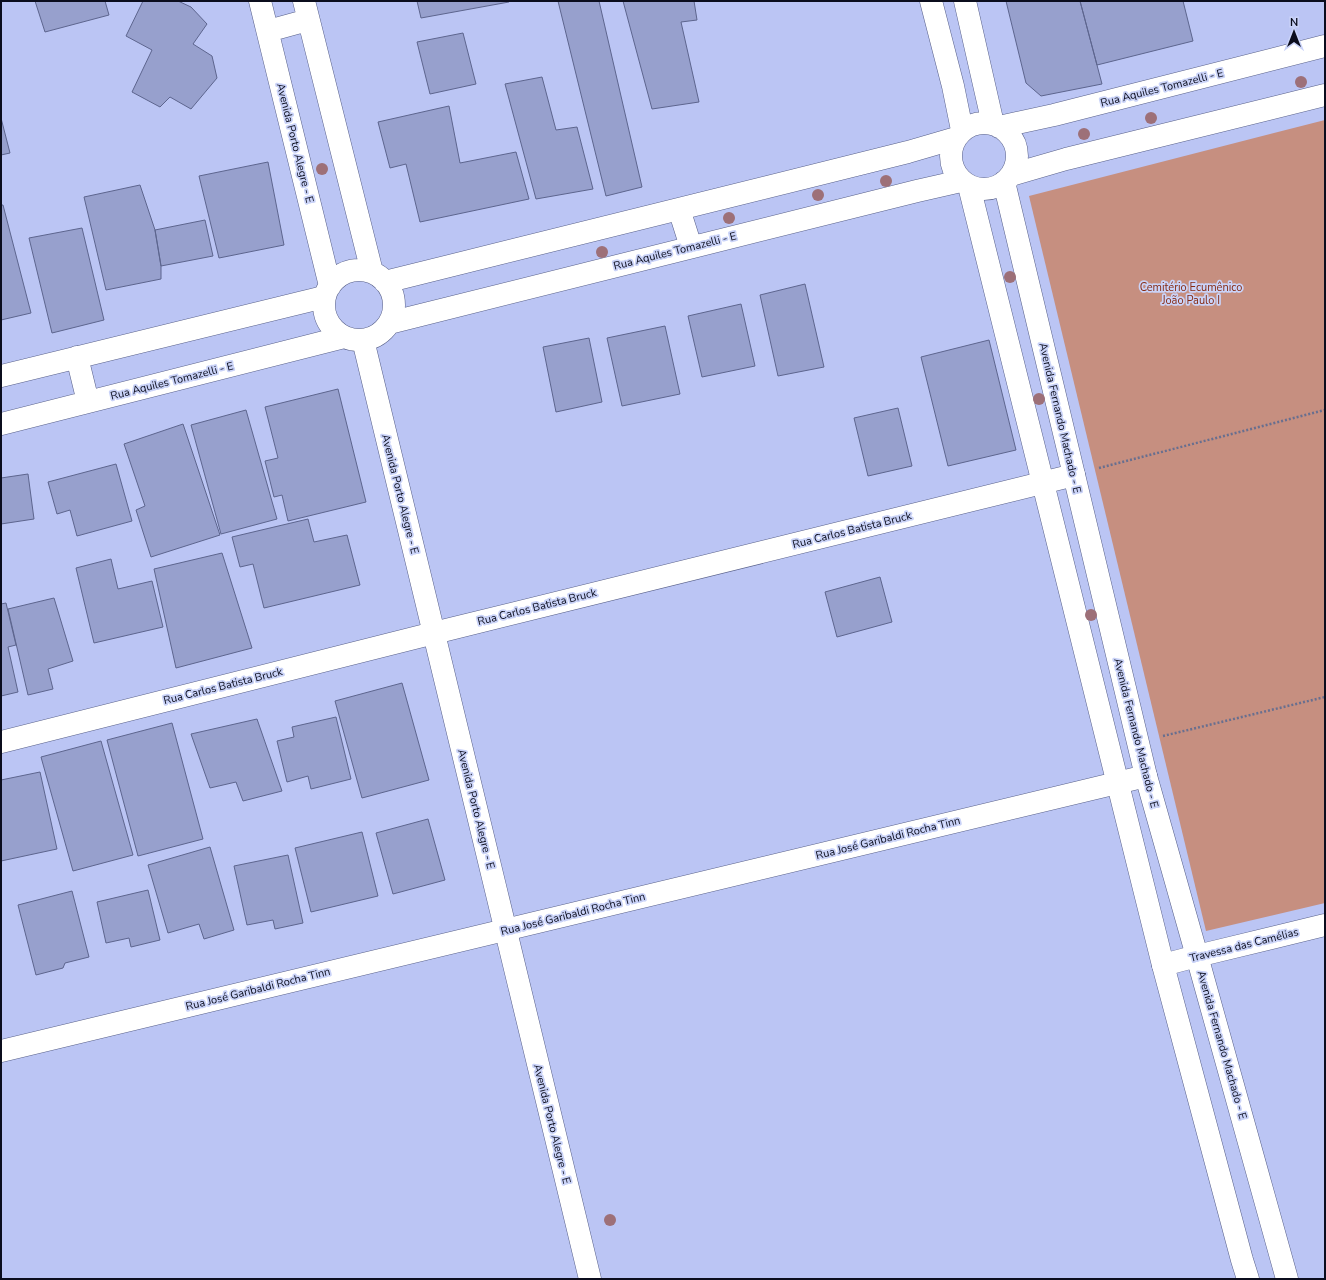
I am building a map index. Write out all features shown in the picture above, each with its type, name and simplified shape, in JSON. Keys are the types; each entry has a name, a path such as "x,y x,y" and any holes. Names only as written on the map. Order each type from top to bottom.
{"street":[{"name":"Avenida Porto Alegre - E","path":"260,1 327,291"},
{"path":"931,1 953,86 959,134 952,146 950,156 951,165 955,174 965,183 978,189 988,189 997,186 1008,179 1066,159 1325,95"},
{"path":"965,1 996,125"},
{"path":"268,31 306,10 378,277 393,295 394,309 389,323 378,334 353,338 331,327 324,313 327,291 341,275 356,270 378,277 679,209 908,152 959,134 972,125 982,123 996,125 1007,132 1012,139 1016,148 1017,158 1015,166 1008,179"},
{"name":"Rua Aquiles Tomazelli - E","path":"996,125 1054,115 1325,46"},
{"name":"Avenida Fernando Machado - E","path":"1008,179 1074,475 1137,742 1287,1279"},
{"path":"965,183 1043,483 1163,965 1248,1279"},
{"name":"Rua Aquiles Tomazelli - E","path":"389,323 917,191 965,183"},
{"path":"679,209 691,247"},
{"path":"1,376 327,291"},
{"name":"Avenida Porto Alegre - E","path":"353,338 434,633 590,1279"},
{"name":"Rua Aquiles Tomazelli - E","path":"1,424 353,338"},
{"path":"77,357 88,402"},
{"name":"Rua Carlos Batista Bruck","path":"1,742 434,633 1074,475"},
{"name":"Rua José Garibaldi Rocha Tinn","path":"1,1051 1146,776"},
{"name":"Travessa das Camélias","path":"1163,965 1325,925"}],"path":[{"path":"1074,475 1325,410"},
{"path":"1137,742 1325,697"}],"green space":[{"name":"Cemitério Ecumênico João Paulo I","path":"1325,120 1325,903 1206,931 1029,196"}],"building":[{"path":"35,1 105,1 109,15 45,32"},
{"path":"143,1 178,1 191,7 207,24 193,44 212,56 217,78 191,109 170,97 160,107 132,92 152,50 126,36"},
{"path":"417,1 508,1 509,2 421,18"},
{"path":"558,1 599,1 642,187 606,196"},
{"path":"623,1 694,1 697,20 681,22 699,102 652,109"},
{"path":"1006,1 1080,1 1102,84 1041,96 1026,83"},
{"path":"1080,1 1183,1 1193,41 1097,65"},
{"path":"463,33 476,84 430,94 417,42"},
{"path":"542,77 556,130 577,127 593,189 536,199 505,84"},
{"path":"449,106 460,163 516,152 529,199 420,222 406,164 390,168 378,122"},
{"path":"1,118 10,153 1,155"},
{"path":"268,162 284,245 219,258 199,176"},
{"path":"140,185 155,230 161,266 161,279 106,290 84,197"},
{"path":"1,205 3,205 31,313 1,320"},
{"path":"205,220 213,256 161,266 155,230"},
{"path":"82,228 104,320 52,333 29,238"},
{"path":"805,284 824,367 778,376 760,295"},
{"path":"741,304 755,366 702,377 688,316"},
{"path":"665,326 680,394 622,406 607,338"},
{"path":"589,338 602,402 556,412 543,347"},
{"path":"989,340 1016,450 948,466 921,357"},
{"path":"338,389 366,502 288,521 282,495 274,497 265,461 278,458 265,407"},
{"path":"898,408 912,466 868,476 854,418"},
{"path":"246,410 277,519 221,534 191,425"},
{"path":"183,424 220,535 151,557 136,510 145,506 124,444"},
{"path":"116,464 132,521 77,536 70,510 57,514 48,482"},
{"path":"28,474 34,519 1,524 1,478"},
{"path":"308,519 314,542 347,535 360,585 264,608 253,564 240,567 232,537"},
{"path":"222,553 252,648 176,668 154,569"},
{"path":"111,559 118,589 152,581 163,627 94,643 76,568"},
{"path":"880,577 892,622 837,637 825,592"},
{"path":"54,598 73,661 48,669 53,689 28,695 8,609"},
{"path":"6,603 16,645 8,647 18,692 1,696 1,604"},
{"path":"402,683 429,780 362,798 335,701"},
{"path":"336,717 351,779 311,789 308,776 287,782 277,741 294,737 292,727"},
{"path":"257,719 282,791 243,801 236,782 210,788 191,734"},
{"path":"172,723 203,839 138,856 107,740"},
{"path":"101,741 133,855 73,871 41,757"},
{"path":"40,772 57,849 1,861 1,780"},
{"path":"428,819 445,880 393,894 376,833"},
{"path":"362,832 378,896 311,912 295,848"},
{"path":"210,847 234,930 204,939 199,924 168,933 148,865"},
{"path":"288,855 303,923 275,929 273,920 247,925 234,866"},
{"path":"148,890 160,940 131,947 129,938 106,943 97,902"},
{"path":"72,891 89,957 65,963 63,968 36,975 18,905"}]}
